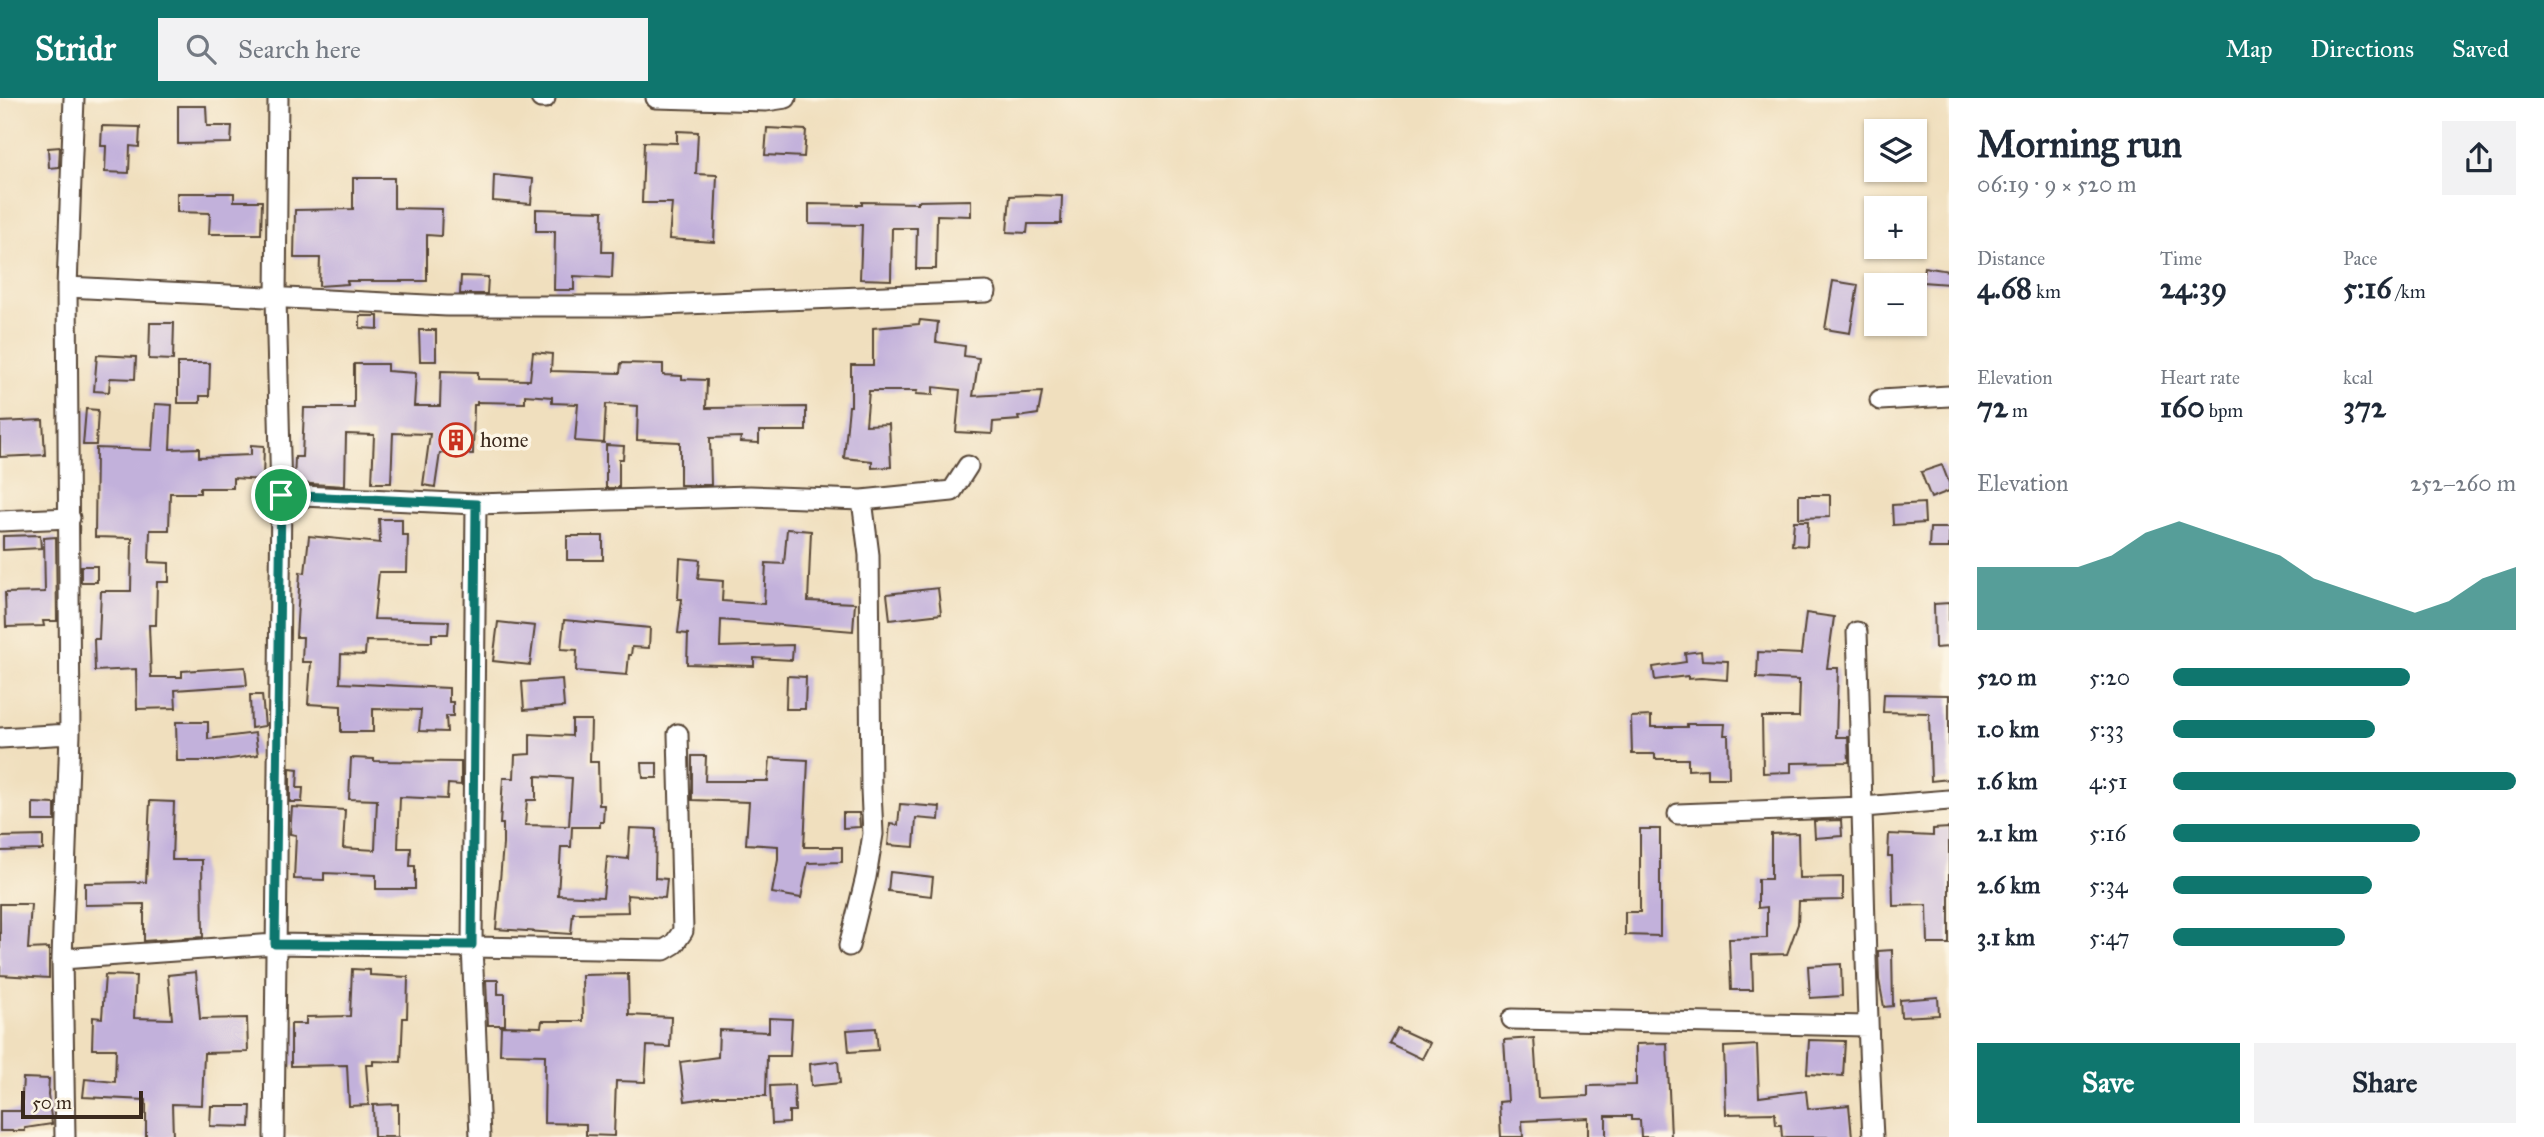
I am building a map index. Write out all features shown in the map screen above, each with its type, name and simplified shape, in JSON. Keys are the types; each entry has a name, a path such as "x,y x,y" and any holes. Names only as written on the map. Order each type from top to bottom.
{"street":[{"path":"65,1137 62,959 70,734 67,287 74,98"},
{"path":"274,1137 281,495 276,298 278,98"},
{"path":"656,98 766,102 786,98"},
{"path":"67,287 447,306 637,306 986,292"},
{"path":"1880,400 1949,396"},
{"path":"281,495 476,504 750,496 862,500 952,491 968,466"},
{"path":"849,946 866,877 873,834 869,555 862,500"},
{"path":"476,504 472,945 480,1137"},
{"path":"0,521 70,518"},
{"path":"1857,632 1867,1026 1873,1137"},
{"path":"0,738 70,734"},
{"path":"62,959 275,944 664,950 674,944 682,931 678,734"},
{"path":"1678,814 1863,807 1949,800"},
{"path":"1512,1019 1867,1026"}],"building":[{"path":"178,106 206,106 207,126 232,126 231,143 178,144"},
{"path":"102,126 140,127 139,147 130,146 129,173 105,172 106,146 101,146"},
{"path":"767,128 806,130 804,157 765,155"},
{"path":"677,131 698,132 696,174 717,175 714,242 669,239 672,203 642,203 644,142 677,143"},
{"path":"60,147 59,167 49,168 48,148"},
{"path":"494,175 533,179 531,204 493,201"},
{"path":"353,178 394,178 394,208 442,209 441,236 427,235 427,281 347,281 348,284 319,286 320,258 294,258 295,210 353,209"},
{"path":"177,193 234,193 234,201 262,201 261,234 209,234 210,213 177,212"},
{"path":"1010,196 1062,196 1061,224 1028,224 1027,233 1007,232"},
{"path":"971,200 971,216 937,215 936,269 916,269 917,228 892,228 891,280 860,279 862,225 809,224 809,204 862,205 862,202"},
{"path":"536,209 603,211 602,252 613,252 612,278 574,276 574,290 554,290 555,231 536,231"},
{"path":"1924,267 1949,271 1949,284 1927,282 1927,273 1923,273"},
{"path":"461,276 488,277 487,294 460,294"},
{"path":"1833,281 1858,285 1850,333 1825,329"},
{"path":"360,316 378,316 378,329 360,328"},
{"path":"920,320 938,322 936,342 965,346 964,356 979,358 973,396 1042,392 1038,414 1018,417 1019,420 993,422 992,434 956,432 960,390 933,387 933,395 916,394 917,391 869,391 866,425 889,424 891,467 872,468 872,461 844,458 851,406 851,365 873,365 873,328 919,324"},
{"path":"150,323 174,323 173,360 149,359"},
{"path":"419,330 436,330 436,361 420,361"},
{"path":"533,352 552,354 551,371 620,373 621,363 663,364 663,375 707,380 706,408 806,407 806,431 759,431 759,443 740,442 741,437 710,438 711,485 680,485 680,442 637,440 638,406 606,404 604,443 575,441 578,404 552,403 552,397 525,395 525,403 477,402 477,405 474,405 473,454 440,453 435,487 423,485 430,434 393,433 391,483 372,483 374,435 346,434 345,486 294,483 295,457 302,457 304,408 354,408 354,364 387,364 387,371 416,373 414,406 440,406 441,371 478,372 478,379 530,380"},
{"path":"97,355 136,357 135,379 110,378 109,392 94,391"},
{"path":"178,363 210,363 209,396 200,396 200,403 178,403"},
{"path":"155,404 172,405 170,449 199,448 199,457 251,455 251,445 264,446 263,480 233,478 233,488 200,488 200,493 170,493 169,530 150,530 149,562 169,563 169,582 157,582 156,625 149,625 151,677 182,677 182,671 245,667 247,685 175,690 176,708 137,709 136,669 95,671 94,639 99,639 101,591 131,591 132,538 95,537 96,448 152,450"},
{"path":"86,409 98,410 96,445 83,445"},
{"path":"43,420 45,455 0,457 0,422"},
{"path":"606,445 624,446 623,459 619,459 619,488 606,488"},
{"path":"1942,465 1949,491 1931,498 1921,472"},
{"path":"1799,495 1830,495 1830,517 1799,518"},
{"path":"1924,503 1925,523 1893,525 1892,505"},
{"path":"379,519 402,519 402,535 408,535 407,572 379,572 374,619 449,621 448,634 432,634 432,642 366,641 365,655 341,654 340,683 449,688 453,716 446,716 447,732 419,731 421,710 373,709 373,732 341,732 341,706 308,704 311,662 302,662 303,637 296,637 300,572 305,573 309,536 380,543"},
{"path":"1794,521 1808,521 1807,546 1792,545"},
{"path":"1930,528 1949,528 1949,548 1929,548"},
{"path":"787,529 811,531 808,601 855,603 853,631 721,620 720,647 793,645 792,660 754,658 754,666 687,664 688,634 678,633 682,599 678,599 680,558 700,560 698,579 723,581 722,601 764,604 766,563 784,564"},
{"path":"40,535 41,548 3,550 3,536"},
{"path":"567,536 603,536 603,560 567,560"},
{"path":"56,537 57,621 43,621 44,626 6,627 5,593 45,592 44,538"},
{"path":"81,566 97,566 97,582 81,582"},
{"path":"938,588 941,614 890,620 887,594"},
{"path":"1949,603 1949,647 1935,648 1934,604"},
{"path":"1806,613 1834,617 1827,668 1838,668 1836,737 1848,737 1849,762 1791,763 1791,772 1763,773 1762,717 1799,717 1800,684 1798,680 1757,678 1758,652 1801,654"},
{"path":"564,620 650,628 649,648 632,647 627,675 576,671 577,650 561,649"},
{"path":"498,622 535,626 530,665 493,661"},
{"path":"1701,651 1702,660 1728,661 1727,680 1688,679 1688,676 1655,680 1653,667 1686,662 1685,653"},
{"path":"787,676 806,677 805,709 786,709"},
{"path":"562,679 564,707 524,710 522,682"},
{"path":"1884,694 1949,695 1949,779 1931,781 1929,713 1883,712"},
{"path":"250,695 262,695 265,726 251,728"},
{"path":"1651,716 1651,727 1725,724 1724,735 1728,735 1729,778 1708,778 1708,769 1688,770 1688,759 1655,759 1655,754 1632,754 1631,717"},
{"path":"572,720 591,720 590,762 598,762 599,805 604,805 603,822 600,822 600,827 572,827 571,847 561,847 558,895 603,897 607,857 628,859 630,828 656,829 655,878 667,879 665,898 627,895 628,912 573,913 571,934 496,929 503,844 503,824 500,824 503,778 514,778 515,755 530,754 530,734 572,736","holes":["536,776 572,778 569,826 525,825 527,800 536,800"]},
{"path":"176,722 208,722 208,739 255,733 258,755 217,761 177,761"},
{"path":"692,756 706,756 705,781 768,781 770,758 808,760 804,847 842,847 842,862 808,863 801,898 772,893 778,846 746,844 749,802 692,800"},
{"path":"351,758 374,761 461,762 461,785 448,784 447,799 400,797 398,848 411,848 410,866 415,866 415,889 376,889 376,875 324,873 324,880 294,879 296,835 290,834 292,807 345,810 343,848 375,850 377,800 349,799"},
{"path":"642,763 657,763 657,778 643,778"},
{"path":"290,768 298,769 297,788 303,788 302,802 290,802"},
{"path":"150,801 174,802 172,860 202,860 203,937 144,941 144,904 85,905 85,883 146,882"},
{"path":"33,803 55,804 55,821 33,821"},
{"path":"900,804 940,807 939,820 916,818 914,847 888,845 890,824 898,825"},
{"path":"843,813 859,813 860,827 843,828"},
{"path":"1841,820 1842,836 1815,838 1814,821"},
{"path":"1949,828 1949,944 1928,944 1927,905 1893,906 1892,856 1888,856 1889,834 1933,836 1933,829"},
{"path":"1640,829 1660,829 1660,936 1625,935 1625,912 1640,912"},
{"path":"1798,833 1799,878 1843,877 1843,900 1799,901 1798,924 1787,954 1752,955 1753,990 1731,990 1729,939 1767,938 1767,907 1758,908 1758,879 1771,879 1771,834"},
{"path":"43,836 43,850 0,851 0,837"},
{"path":"890,872 933,877 931,896 888,891"},
{"path":"0,904 31,904 28,949 49,948 49,978 0,975"},
{"path":"1892,950 1893,1006 1884,1007 1878,951"},
{"path":"1841,964 1842,996 1810,998 1808,966"},
{"path":"352,969 370,970 370,975 408,977 407,1018 403,1018 401,1062 373,1061 373,1065 366,1065 369,1105 349,1106 347,1065 291,1066 291,1024 306,1024 306,1017 350,1016"},
{"path":"196,972 200,1019 247,1018 248,1052 204,1053 202,1105 172,1104 173,1137 146,1137 146,1100 83,1097 85,1079 115,1082 116,1049 92,1049 93,1017 102,1018 105,975 136,976 134,1018 172,1019 168,975"},
{"path":"628,974 629,1015 671,1017 670,1047 647,1046 645,1082 616,1081 614,1136 586,1135 586,1124 544,1123 545,1055 500,1054 501,1026 541,1027 542,1021 583,1021 582,975"},
{"path":"486,980 498,980 498,994 505,994 505,1025 488,1025"},
{"path":"1938,997 1939,1015 1901,1017 1900,1000"},
{"path":"769,1018 792,1019 790,1056 767,1056 766,1096 713,1096 685,1101 680,1062 718,1057 719,1030 769,1032"},
{"path":"876,1028 878,1050 849,1052 847,1030"},
{"path":"1397,1028 1430,1043 1422,1059 1389,1043"},
{"path":"1534,1038 1538,1098 1588,1096 1588,1086 1636,1085 1636,1044 1667,1043 1671,1137 1641,1137 1640,1120 1631,1120 1631,1116 1606,1116 1606,1137 1588,1137 1588,1118 1522,1121 1523,1137 1501,1137 1499,1102 1508,1101 1504,1040"},
{"path":"1809,1040 1845,1041 1843,1076 1807,1074"},
{"path":"1757,1045 1759,1097 1806,1091 1808,1109 1849,1105 1852,1137 1782,1137 1781,1125 1776,1125 1775,1113 1726,1114 1724,1047"},
{"path":"838,1061 840,1083 811,1086 810,1064"},
{"path":"23,1078 49,1079 52,1124 25,1128 25,1131 0,1131 0,1111 21,1111"},
{"path":"794,1085 795,1111 789,1111 789,1123 772,1124 770,1086"},
{"path":"398,1104 398,1137 374,1137 373,1105"},
{"path":"211,1106 251,1106 250,1127 210,1126"}],"place":[{"name":"home","path":"456,440"}],"route":[{"path":"281,495 476,504 472,945 275,944 281,495"}]}
